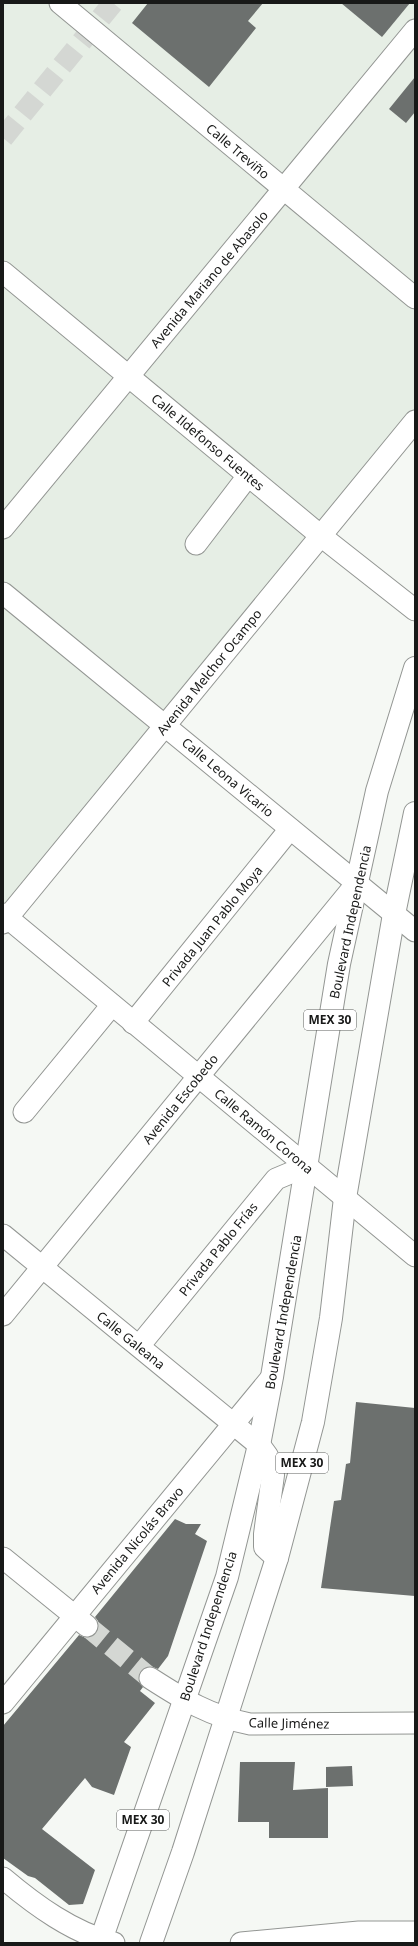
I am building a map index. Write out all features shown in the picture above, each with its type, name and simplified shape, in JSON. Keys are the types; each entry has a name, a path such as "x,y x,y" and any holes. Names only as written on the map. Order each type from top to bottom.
{"main road":[{"name":"Boulevard Independencia","path":"105,1942 184,1700 227,1577 259,1445 272,1377 339,964 377,791 415,668"},
{"name":"MEX 30","path":"151,1943 226,1719 277,1558 313,1422 331,1318 346,1198 394,914 415,813"},
{"path":"259,1445 267,1456 272,1475 265,1534 265,1547 277,1558"}],"street":[{"name":"Calle Treviño","path":"60,3 415,298"},
{"name":"Avenida Mariano de Abasolo","path":"3,528 415,30"},
{"name":"Calle Ildefonso Fuentes","path":"3,272 321,536 415,610"},
{"name":"Avenida Melchor Ocampo","path":"5,918 415,421"},
{"path":"196,544 248,476"},
{"name":"Calle Leona Vicario","path":"3,592 415,931"},
{"name":"Privada Juan Pablo Moya","path":"133,1022 290,829"},
{"name":"Avenida Escobedo","path":"3,1315 357,883"},
{"name":"Calle Ramón Corona","path":"5,918 415,1256"},
{"path":"24,1112 112,1005"},
{"name":"Privada Pablo Frías","path":"139,1346 276,1179 307,1166"},
{"name":"Calle Galeana","path":"3,1235 259,1445"},
{"name":"Avenida Nicolás Bravo","path":"3,1703 81,1621 272,1377"},
{"path":"3,1558 81,1621"},
{"name":"Calle Jiménez","path":"150,1678 184,1700 226,1719 250,1724 415,1723"},
{"path":"6,1888 60,1920 105,1942"},
{"path":"241,1943 359,1932 415,1932"}],"shaded area":[{"path":"3,3 415,3 415,414 3,915"}],"building":[{"path":"148,3 263,3 248,21 256,28 209,87 132,23"},
{"path":"341,3 410,3 382,37"},
{"path":"415,77 415,112 406,123 389,109"},
{"path":"356,1402 415,1408 415,1596 321,1588 334,1501 341,1500 346,1464 350,1463"},
{"path":"175,1519 186,1524 201,1524 195,1534 207,1541 168,1656 158,1669 150,1666 144,1668 140,1672 138,1678 143,1687 140,1691 155,1703 124,1742 131,1747 114,1795 92,1787 85,1778 42,1829 95,1870 83,1904 69,1905 35,1878 28,1876 3,1858 3,1726 79,1635 86,1638 92,1637 96,1634 99,1627 98,1621 95,1617"},
{"path":"240,1762 295,1762 293,1790 328,1788 328,1838 269,1838 269,1822 238,1822"},
{"path":"352,1766 353,1786 326,1787 326,1767"}],"tunnel":[{"path":"3,138 113,3"},
{"path":"87,1626 150,1678"}]}
